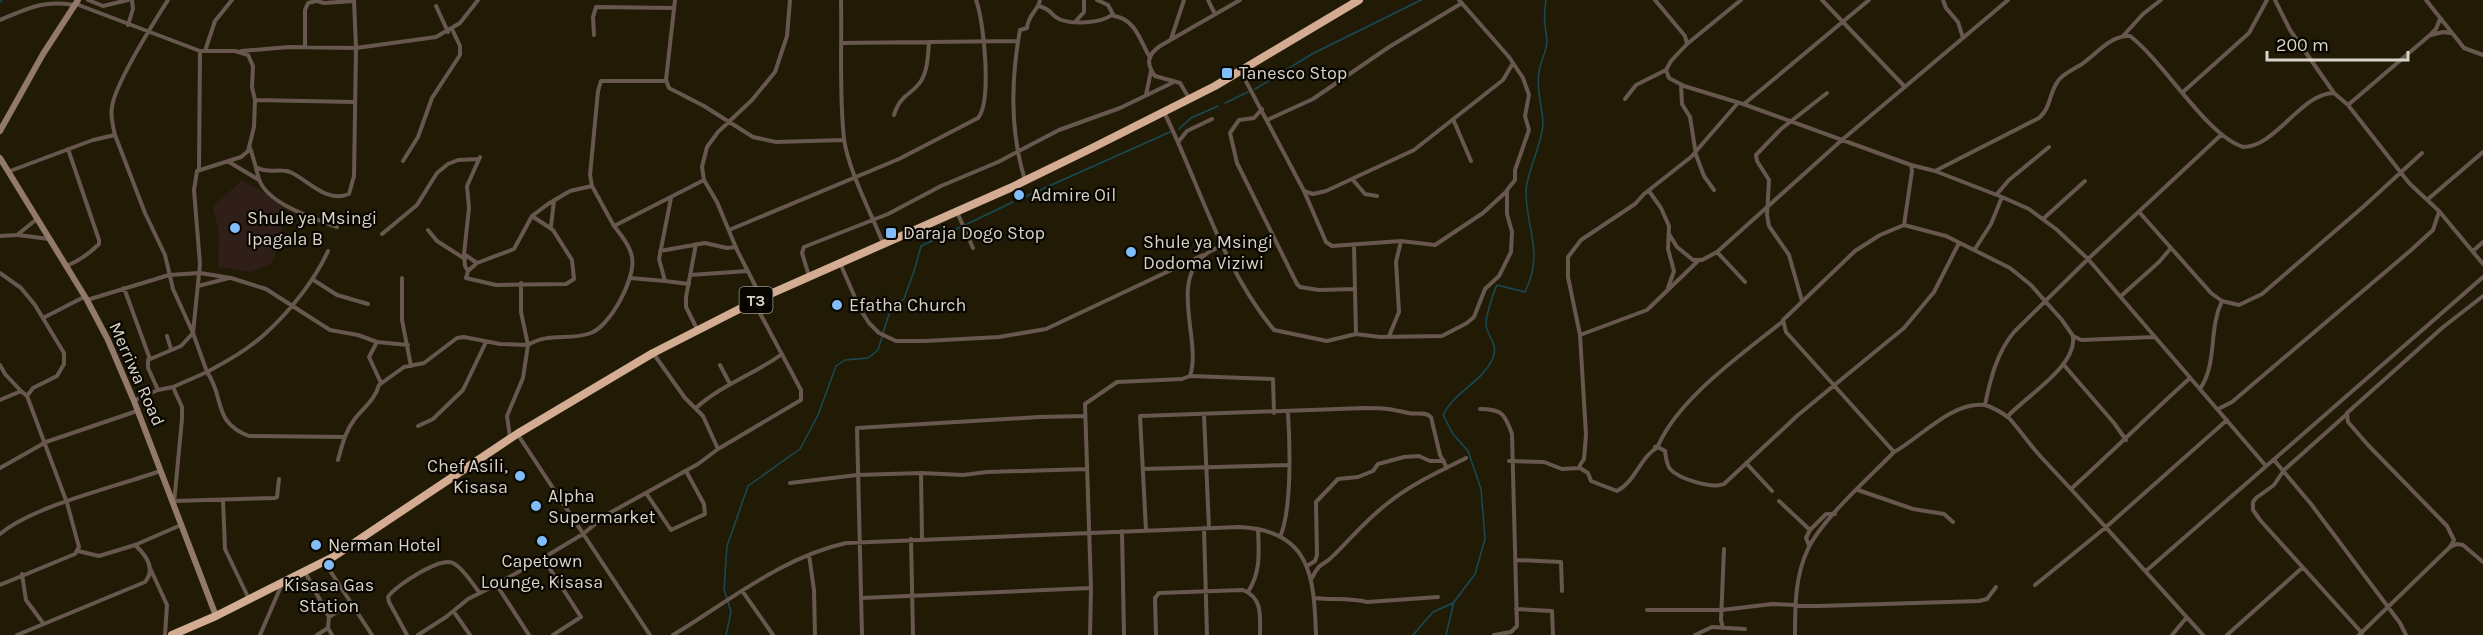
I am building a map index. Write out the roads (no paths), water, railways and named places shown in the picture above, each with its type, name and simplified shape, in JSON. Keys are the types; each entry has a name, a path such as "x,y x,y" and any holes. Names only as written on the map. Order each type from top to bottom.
{"highway":[{"name":"T3","path":"172,635 216,616 324,562 514,436 697,329 840,262 958,215 1240,72 1359,0"}],"street":[{"path":"88,0 103,6 130,0 132,15 128,25"},
{"path":"168,0 112,103 112,115 115,135 145,213 165,255 173,289 215,390 221,414 238,432 249,436 345,437"},
{"path":"150,359 181,346 193,333 200,273 194,189 199,169 203,51 215,21 232,0"},
{"path":"0,20 41,3 76,3 128,25 203,51 305,47 356,48 427,38 450,30 468,15 478,0"},
{"path":"601,6 603,0"},
{"path":"675,0 667,86 753,137 766,141 844,140"},
{"path":"418,635 454,612 479,592 543,558 583,534 606,515 686,471 803,398 717,202 704,180 702,167 707,147 727,122 752,100 775,72 788,36 790,0"},
{"path":"841,0 841,101 844,140 856,178 884,243"},
{"path":"729,230 899,159 978,118 983,109 987,76 976,0"},
{"path":"1025,180 1017,152 1013,87 1020,30 1027,28 1028,18 1040,0"},
{"path":"1076,22 1084,12 1084,0"},
{"path":"1097,0 1108,5 1112,15 1130,23 1149,56"},
{"path":"1170,40 1184,0"},
{"path":"1208,0 1215,14"},
{"path":"1172,83 1155,76 1151,71 1148,64 1152,52 1240,0"},
{"path":"1655,0 1685,36 1687,44"},
{"path":"1625,99 1636,85 1666,70 1687,44 1741,0"},
{"path":"1822,0 1905,87"},
{"path":"1743,104 1869,0"},
{"path":"1943,0 1944,6 1958,22 1963,38"},
{"path":"1580,335 1647,310 1698,261 1717,252 1843,139 2008,0"},
{"path":"1935,171 2046,112 2059,79 2087,61 2102,47 2123,36 2143,14 2161,0"},
{"path":"2183,92 2249,33 2267,0"},
{"path":"2275,0 2290,30 2334,93 2348,105 2401,172 2439,211 2483,264"},
{"path":"2426,0 2464,48 2483,55"},
{"path":"258,168 264,171 291,172 310,187 333,196 349,195 354,176 356,48 354,1 308,3 305,10 305,47"},
{"path":"1240,72 1304,190 1326,242 1332,246 1401,241 1429,245 1440,243 1483,213 1515,180 1515,170 1529,130 1525,116 1528,89 1513,63 1461,2 1389,47 1313,99 1267,120"},
{"path":"0,131 43,54 76,3"},
{"path":"403,161 418,137 432,98 460,55 460,46 436,6"},
{"path":"594,35 595,8 601,6 674,8"},
{"path":"1038,6 1050,9 1059,19 1076,22 1107,19 1112,15"},
{"path":"2348,105 2430,35 2440,19"},
{"path":"2430,35 2451,33"},
{"path":"2123,36 2130,36 2134,39 2221,135 2243,147 2254,146 2320,96 2334,93"},
{"path":"842,43 1017,41"},
{"path":"894,115 897,105 920,82 924,74 929,42"},
{"path":"199,169 245,155 250,148 255,100 251,59 246,54 235,51"},
{"path":"1304,190 1308,193 1318,193 1353,180 1408,153 1503,80 1513,63"},
{"path":"1666,70 1669,78 1681,85 1743,104 1911,165 1935,171 2002,196 2043,219 2088,259 2266,466"},
{"path":"1146,95 1151,71"},
{"path":"338,460 353,421 377,394 381,383 404,367 424,363 457,338 528,345 548,337 593,332 607,320 630,278 632,258 592,186 590,175 597,93 601,81 666,81"},
{"path":"809,276 802,253 804,248 874,219 1059,130 1120,108 1172,83 1181,84 1189,99"},
{"path":"1681,85 1682,104 1690,117 1695,152 1704,176 1714,190"},
{"path":"1802,302 1789,255 1770,229 1767,206 1768,177 1757,161 1756,155 1790,121 1827,93"},
{"path":"255,100 354,102"},
{"path":"1580,468 1584,459 1586,435 1580,335 1568,277 1568,257 1581,240 1635,204 1695,152 1737,104"},
{"path":"1262,109 1254,118 1239,120 1230,133 1237,163 1297,284 1300,287 1319,290 1354,289"},
{"path":"1164,112 1179,142 1221,246 1248,296 1274,330 1327,341 1356,334 1389,337 1442,336 1467,323 1474,317 1485,290 1499,276 1512,249 1512,232 1507,214 1507,190"},
{"path":"1179,142 1186,131 1212,119"},
{"path":"1453,119 1471,161"},
{"path":"10,171 102,137 115,135"},
{"path":"1985,405 1990,380 2007,340 2088,259 2140,213 2221,135"},
{"path":"1996,194 2009,180 2049,147"},
{"path":"250,148 258,168 259,180"},
{"path":"65,266 78,261 99,244 68,150"},
{"path":"2427,200 2483,152"},
{"path":"2140,213 2211,293 2222,301 2239,305 2262,294 2422,153"},
{"name":"Merriwa Road","path":"0,158 86,299 108,340 138,411 216,616"},
{"path":"382,234 417,205 437,173 448,164 458,160 480,158 467,186 469,208 464,254 468,271 466,278 487,283 566,284 574,279 570,256 551,227 532,216"},
{"path":"228,161 259,180 276,200 337,227"},
{"path":"1904,225 1911,181 1911,165"},
{"path":"614,226 704,180"},
{"path":"1353,180 1365,194 1377,196"},
{"path":"2043,219 2085,181"},
{"path":"468,271 477,263 514,249 532,216 555,200 570,191 592,186"},
{"path":"1648,191 1661,208 1677,247 1693,260 1698,261"},
{"path":"1975,249 1991,224 2002,196"},
{"path":"665,281 659,264 671,198"},
{"path":"551,227 555,200"},
{"path":"2218,409 2232,402 2408,253 2433,230 2439,211"},
{"path":"958,215 973,248"},
{"path":"17,235 38,219"},
{"path":"1629,483 1631,476 1650,450 1658,446 1671,423 1683,409 1739,357 1782,322 1855,251 1880,235 1904,225 1946,236 2010,268 2031,285 2073,336 2072,351 2063,364 2007,417"},
{"path":"428,230 438,241 465,260"},
{"path":"1667,290 1674,271 1668,249 1670,234"},
{"path":"0,236 48,238"},
{"path":"1389,337 1399,312 1396,262 1401,241"},
{"path":"660,251 707,242 727,248 736,247"},
{"path":"2473,251 2483,242"},
{"path":"1511,461 1544,462 1562,469 1580,468 1588,473 1591,482 1615,491 1629,483 1650,451 1658,447 1665,451 1666,462 1678,475 1713,487 1724,484 1798,415 1905,328 1934,292 1959,243"},
{"path":"696,244 686,306 697,329"},
{"path":"840,262 860,309 879,333 896,341 962,339 999,337 1046,329 1221,246"},
{"path":"1354,246 1356,334"},
{"path":"2121,296 2171,248"},
{"path":"134,401 207,372 238,354 266,333 312,279 328,251"},
{"path":"1717,252 1745,282"},
{"path":"464,254 477,263"},
{"path":"1190,376 1194,364 1188,311 1190,278 1204,255"},
{"path":"690,275 748,271"},
{"path":"0,273 26,293 63,348 64,364 57,376 33,388 27,396"},
{"path":"43,318 86,299 169,275 200,273 231,278 266,289 330,330 358,335 377,342 408,345"},
{"path":"2146,571 2483,277"},
{"path":"198,286 206,286 231,278"},
{"path":"402,278 402,319 411,366"},
{"path":"630,278 689,284"},
{"path":"312,279 338,295 368,304"},
{"path":"521,283 521,312 528,345 523,378 507,416 514,436 650,635"},
{"path":"124,288 150,359 147,368 158,390"},
{"path":"2463,545 2457,544 2450,548 2360,634 2260,520 2253,510 2253,502 2274,485 2284,470 2347,413 2442,328 2483,296"},
{"path":"2200,389 2209,372 2215,315 2222,301"},
{"path":"1782,322 1788,335 1893,452"},
{"path":"167,336 171,349"},
{"path":"2073,336 2087,340 2155,337"},
{"path":"377,342 369,357 381,383"},
{"path":"418,426 433,419 463,390 486,342"},
{"path":"653,353 686,398 703,416 718,449"},
{"path":"696,408 730,384 759,370 782,354"},
{"path":"2063,364 2126,440"},
{"path":"0,365 4,374 27,396 46,442 78,540 78,550 75,554 0,585"},
{"path":"720,365 730,384"},
{"path":"1090,635 1091,588 1084,416 1085,404 1088,400 1117,382 1170,380 1190,376 1273,379 1274,413"},
{"path":"2072,488 2190,378"},
{"path":"173,387 182,407 174,504 277,498 279,479"},
{"path":"0,400 21,391"},
{"path":"1795,635 1795,605 1800,572 1810,545 1835,514 1893,452 1908,445 1937,420 1965,408 1985,405 2007,417 2203,635"},
{"path":"1146,530 1140,416 1365,408 1429,414 1447,468"},
{"path":"1480,410 1497,410 1503,414 1512,434 1517,626 1511,632 1494,635"},
{"path":"0,468 46,442 138,411"},
{"path":"1280,537 1286,519 1288,412"},
{"path":"2347,413 2348,422"},
{"path":"1204,415 1209,528"},
{"path":"862,635 856,432 859,427 1084,416"},
{"path":"2036,585 2227,420"},
{"path":"2340,420 2348,422 2463,545 2483,562"},
{"path":"1307,566 1313,563 1317,555 1316,502 1338,478 1358,477 1373,471 1378,464 1404,457 1421,456 1430,461 1444,461"},
{"path":"1312,579 1321,563 1332,558 1360,527 1390,501 1466,459"},
{"path":"2274,459 2388,606 2406,635"},
{"path":"1746,463 1772,491"},
{"path":"1143,469 1288,465"},
{"path":"790,483 857,475 921,473 963,475 987,472 1087,469"},
{"path":"0,534 26,519 160,471"},
{"path":"646,494 671,530 705,514 704,504 686,471"},
{"path":"921,473 922,539"},
{"path":"1857,490 1913,508 1944,514 1953,522"},
{"path":"223,500 225,549 249,600"},
{"path":"1779,501 1810,530"},
{"path":"1810,545 1806,538 1810,530 1826,514 1835,514"},
{"path":"78,550 99,556 135,545 181,525"},
{"path":"1203,528 1207,635"},
{"path":"673,635 743,591 809,555 833,546 858,541 1203,528 1258,529 1280,537 1296,548 1312,579 1316,635"},
{"path":"1248,592 1257,577 1258,529"},
{"path":"1122,531 1124,635"},
{"path":"2450,548 2454,540 2453,533"},
{"path":"911,539 913,635"},
{"path":"135,545 146,558 167,605 165,635"},
{"path":"1723,628 1724,549"},
{"path":"809,555 814,590 815,635"},
{"path":"543,558 581,617 553,635"},
{"path":"1516,560 1561,562 1562,591"},
{"path":"324,562 372,635"},
{"path":"407,635 388,597 416,575 441,562 450,562 457,565 479,592"},
{"path":"20,635 43,623 145,582 148,579 150,568"},
{"path":"2227,635 2302,568"},
{"path":"305,572 329,617 328,628 332,635"},
{"path":"22,574 26,600 43,623"},
{"path":"260,635 282,584"},
{"path":"496,584 530,635"},
{"path":"1647,610 1722,610 1772,604 1979,601 1987,598 1996,587"},
{"path":"861,598 1091,588"},
{"path":"1156,635 1157,595 1164,592 1243,590 1255,597 1259,605 1260,635"},
{"path":"743,591 773,635"},
{"path":"1315,598 1367,602 1438,597"},
{"path":"329,617 350,604"},
{"path":"1516,609 1552,611 1552,635"},
{"path":"454,612 470,635"},
{"path":"2172,635 2187,617"},
{"path":"317,635 328,628"},
{"path":"1695,635 1708,628 1744,629"}],"waterway":[{"path":"1255,89 1312,54 1421,0"},
{"path":"1446,635 1454,602 1475,574 1485,539 1481,489 1468,451 1453,434 1443,415 1492,360 1495,349 1486,322 1497,285 1525,292 1531,278 1534,254 1526,186 1543,122 1538,78 1547,45 1544,16 1546,0"},
{"path":"1225,103 1248,92"},
{"path":"1179,129 1191,118 1218,106"},
{"path":"1020,199 1170,132"},
{"path":"883,333 890,311 904,299 921,246 1013,202"},
{"path":"726,635 731,612 724,589 727,546 748,486 800,449 818,415 836,366 845,360 868,358 878,350 882,337"},
{"path":"1413,635 1433,612 1453,603"}],"place":[{"name":"Tanesco Stop","path":"1227,73"},
{"name":"Admire Oil","path":"1019,195"},
{"name":"Shule ya Msingi Ipagala B","path":"235,228"},
{"name":"Daraja Dogo Stop","path":"891,233"},
{"name":"Shule ya Msingi Dodoma Viziwi","path":"1131,252"},
{"name":"Efatha Church","path":"837,305"},
{"name":"Chef Asili, Kisasa","path":"520,476"},
{"name":"Alpha Supermarket","path":"536,506"},
{"name":"Capetown Lounge, Kisasa","path":"542,541"},
{"name":"Nerman Hotel","path":"316,545"},
{"name":"Kisasa Gas Station","path":"329,565"}]}
